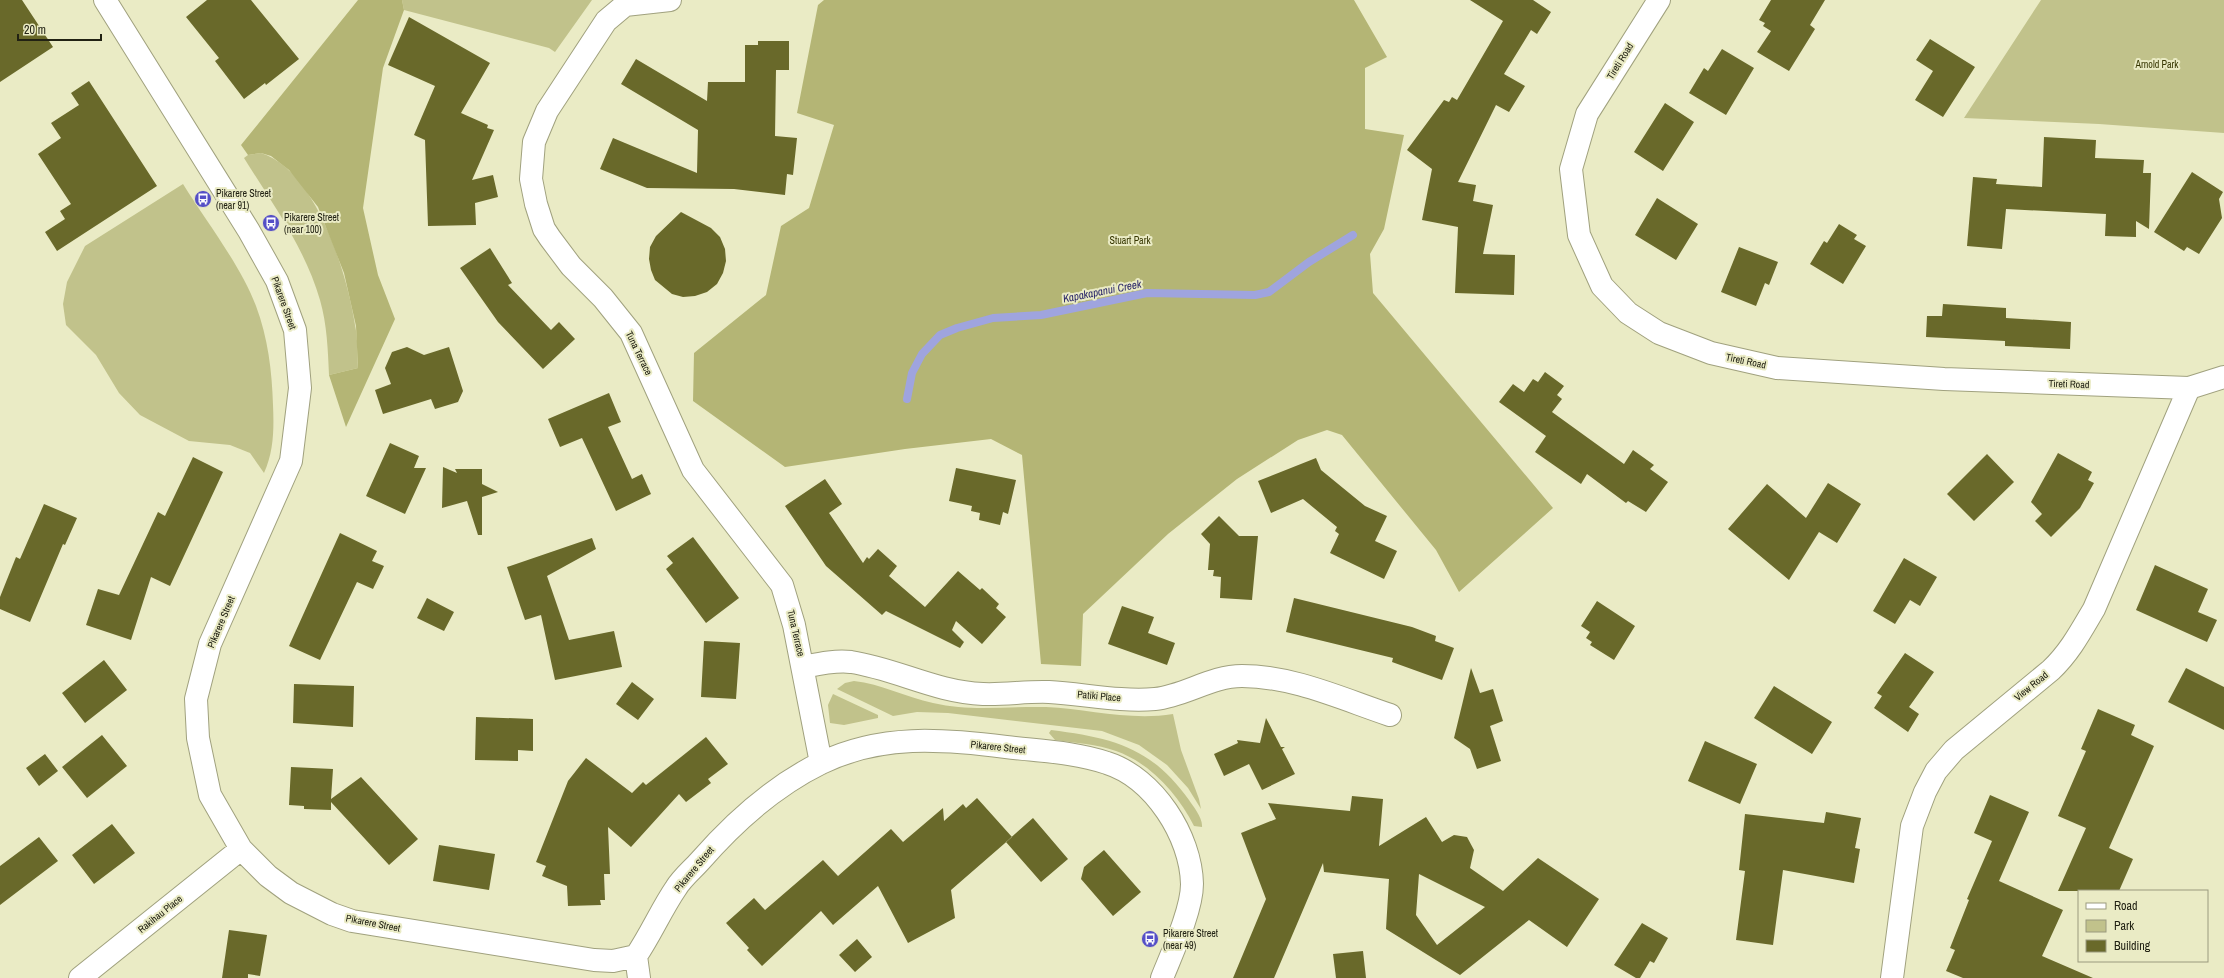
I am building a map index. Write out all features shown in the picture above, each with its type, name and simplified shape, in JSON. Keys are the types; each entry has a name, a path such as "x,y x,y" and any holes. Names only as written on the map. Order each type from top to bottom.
{"street":[{"name":"Pikarere Street","path":"105,0 249,231 277,281 295,330 300,388 291,461 210,644 196,699 198,738 210,795 241,849 268,876 291,893 311,905 352,921 594,960 613,961 636,956 649,938 676,887 723,835 781,786 822,763 872,745 907,740 932,740 1078,756 1109,763 1132,776 1150,791 1169,815 1184,842 1192,884 1187,911 1162,978"},
{"name":"Tuna Terrace","path":"670,0 626,6 606,21 547,111 534,142 532,179 534,191 544,229 550,238 571,266 603,298 631,333 693,470 782,585 790,606 822,763"},
{"name":"Tireti Road","path":"1659,0 1587,114 1571,168 1579,235 1602,286 1628,313 1659,333 1711,353 1778,368 1952,379 2189,388 2224,377"},
{"name":"View Road","path":"1892,978 1912,826 1925,792 1936,771 1954,750 2064,658 2094,609 2189,388"},
{"name":"Patiki Place","path":"803,667 822,663 850,662 892,672 942,689 983,694 1048,692 1135,700 1173,696 1208,683 1241,676 1291,682 1390,715"},
{"name":"Rakihau Place","path":"80,978 241,849"},
{"path":"636,956 638,978"}],"green space":[{"path":"358,0 402,0 404,10 383,68 363,208 378,275 395,319 346,427 329,375 358,368 356,326 344,273 318,207 289,170 271,156 261,153 248,155 241,145"},
{"path":"402,0 592,0 555,52 549,48 404,10"},
{"name":"Stuart Park","path":"824,0 1354,0 1387,57 1365,68 1365,129 1404,135 1384,229 1370,254 1373,293 1553,508 1459,592 1436,550 1342,435 1327,430 1298,440 1237,479 1168,534 1083,614 1081,666 1041,664 1022,455 991,439 905,449 785,467 693,401 694,353 766,295 781,226 809,208 834,125 797,113 818,5"},
{"name":"Arnold Park","path":"2041,0 2224,0 2224,133 2099,124 1964,118"},
{"path":"261,153 281,163 298,180 313,201 326,226 345,279 351,303 357,336 358,368 329,375 326,328 314,281 287,226 244,158 248,155"},
{"path":"183,184 242,275 256,306 264,330 270,367 273,439 270,456 264,473 250,453 230,445 189,441 140,415 119,393 96,355 66,325 63,304 67,282 85,246"},
{"path":"854,681 874,685 947,706 975,708 1046,707 1141,716 1173,714 1181,750 1199,799 1201,809 1188,788 1167,765 1139,745 1102,731 948,713 917,712 893,716 837,689 845,683"},
{"path":"833,694 878,715 878,718 844,725 830,723 828,705"},
{"path":"1051,730 1073,733 1112,742 1129,748 1145,757 1175,782 1197,812 1201,820 1202,827 1194,826 1180,802 1171,791 1162,781 1140,763 1128,756 1109,749 1094,745 1055,740 1049,733"}],"building":[{"path":"0,0 22,0 53,47 0,82"},
{"path":"207,0 251,0 299,59 266,85 265,83 244,99 215,61 219,58 186,17"},
{"path":"1470,0 1533,0 1551,12 1537,34 1531,30 1504,74 1525,86 1509,112 1496,105 1458,182 1476,185 1473,201 1493,205 1483,254 1515,255 1514,295 1455,293 1458,227 1422,220 1432,169 1407,150 1444,100 1449,102 1452,97 1457,100 1503,21"},
{"path":"1771,0 1825,0 1810,25 1815,29 1789,71 1757,52 1771,31 1763,26 1765,23 1759,20"},
{"path":"409,17 490,63 461,113 488,125 487,128 494,130 472,180 493,175 498,197 475,203 476,225 428,226 425,140 414,135 435,86 388,65"},
{"path":"1930,39 1975,67 1943,117 1915,100 1933,71 1916,60"},
{"path":"758,41 789,41 789,70 776,70 775,136 797,138 793,175 787,174 785,195 734,189 647,188 600,169 613,138 697,173 698,130 621,84 636,59 707,101 708,82 745,82 745,45 758,45"},
{"path":"1722,49 1754,68 1726,115 1689,93 1704,68 1708,71"},
{"path":"89,81 157,186 57,251 45,232 65,219 60,211 71,204 38,154 61,138 51,123 79,105 71,93"},
{"path":"1665,103 1694,122 1663,171 1634,152"},
{"path":"2044,137 2096,140 2095,158 2144,160 2143,173 2151,173 2149,229 2136,221 2136,237 2105,236 2106,214 2006,209 2002,249 1967,246 1973,177 1997,179 1996,184 2042,187"},
{"path":"2192,172 2223,192 2219,199 2222,218 2199,254 2187,247 2184,251 2154,232"},
{"path":"1657,198 1698,224 1676,260 1635,235"},
{"path":"681,212 711,228 720,237 725,249 726,261 723,273 717,284 707,292 695,296 683,297 672,294 655,280 649,259 650,247 656,236"},
{"path":"1839,224 1857,235 1854,239 1866,246 1843,284 1810,264 1824,241 1827,243"},
{"path":"1739,247 1778,262 1769,285 1765,283 1756,306 1721,292"},
{"path":"490,248 512,283 508,285 551,330 559,322 575,339 543,369 498,322 460,268"},
{"path":"1943,304 2006,308 2006,318 2071,322 2070,349 2005,346 2005,341 1926,337 1927,316 1942,316"},
{"path":"407,347 424,355 449,347 463,391 458,402 435,409 431,399 383,414 375,390 391,384 385,368 392,352"},
{"path":"1545,372 1564,386 1557,395 1562,399 1552,412 1624,464 1633,450 1654,465 1650,469 1668,482 1646,512 1628,501 1626,503 1587,474 1581,484 1535,452 1546,436 1499,402 1513,384 1524,392 1533,379 1538,382"},
{"path":"609,393 621,422 608,427 632,479 642,474 651,494 616,511 582,438 560,447 548,419"},
{"path":"390,443 419,456 414,468 426,468 405,514 366,496"},
{"path":"2058,453 2092,472 2088,480 2094,483 2080,508 2051,537 2035,521 2042,514 2031,502"},
{"path":"1987,454 2014,482 1974,521 1947,494"},
{"path":"193,457 223,472 170,586 151,577 131,640 86,625 98,589 119,595 158,512 165,516"},
{"path":"1316,458 1321,470 1365,506 1387,516 1375,541 1397,551 1384,579 1330,553 1339,534 1335,531 1337,527 1303,499 1271,513 1258,481"},
{"path":"443,467 457,473 455,469 482,469 482,484 498,492 482,497 482,535 478,535 467,501 442,508"},
{"path":"956,468 1016,480 1008,514 1003,512 1000,525 979,520 980,513 971,511 972,506 949,501"},
{"path":"825,479 842,504 829,513 863,563 867,557 869,559 878,549 897,566 889,576 925,607 958,571 980,590 982,588 999,604 996,608 1006,617 982,644 956,621 952,630 964,642 960,648 886,611 882,615 826,566 785,506"},
{"path":"1828,483 1861,504 1837,543 1819,532 1789,580 1728,529 1767,484 1806,518"},
{"path":"44,504 77,518 65,545 63,544 30,622 0,609 0,597 16,557 20,559"},
{"path":"1219,516 1239,536 1258,536 1252,600 1220,598 1221,577 1213,576 1214,570 1208,570 1210,544 1201,534"},
{"path":"340,533 377,551 372,561 384,566 373,589 357,582 320,660 289,646"},
{"path":"693,537 739,598 706,623 666,569 673,563 667,556"},
{"path":"592,538 596,549 547,576 569,640 614,631 622,667 555,680 541,615 525,620 507,567"},
{"path":"1904,558 1937,577 1920,606 1910,600 1895,624 1873,611"},
{"path":"2155,565 2208,589 2198,612 2217,620 2207,642 2136,610"},
{"path":"427,598 454,612 444,631 417,618"},
{"path":"1294,598 1412,627 1436,636 1435,641 1454,648 1442,680 1392,662 1393,658 1286,632"},
{"path":"1597,601 1635,626 1614,660 1590,645 1592,642 1586,638 1590,632 1581,626"},
{"path":"1122,606 1154,617 1148,633 1175,643 1167,665 1108,644"},
{"path":"704,641 740,643 736,699 701,697"},
{"path":"1905,653 1934,672 1909,707 1919,714 1908,732 1874,708 1882,696 1877,693"},
{"path":"104,660 127,690 85,723 62,693"},
{"path":"1471,668 1480,693 1493,689 1503,721 1490,726 1501,761 1477,769 1470,749 1454,738"},
{"path":"2186,668 2224,687 2224,730 2168,702"},
{"path":"632,682 654,699 638,720 616,704"},
{"path":"294,684 354,686 353,727 293,723"},
{"path":"1774,686 1832,722 1812,754 1754,718"},
{"path":"2098,709 2135,725 2131,735 2154,746 2109,848 2133,859 2119,890 2058,891 2086,828 2058,816 2086,751 2081,749"},
{"path":"476,717 533,719 533,751 518,750 518,761 475,760"},
{"path":"1266,718 1281,747 1285,747 1282,749 1295,774 1262,790 1249,764 1224,776 1214,754 1238,743 1237,740 1260,743"},
{"path":"102,735 127,766 87,798 62,767"},
{"path":"706,737 728,764 708,779 711,783 686,802 679,794 631,847 608,827 610,874 604,874 605,900 600,900 601,905 568,906 567,886 542,876 546,866 536,862 568,781 586,758 632,793 643,782 646,785"},
{"path":"1705,741 1757,764 1740,804 1688,781"},
{"path":"45,754 58,771 39,786 26,768"},
{"path":"291,767 333,769 331,799 361,777 418,839 389,865 331,802 331,810 304,809 304,806 289,805"},
{"path":"1990,795 2029,812 1999,881 2063,910 2042,956 2093,978 1963,978 1946,971 1955,950 1950,948 1969,900 1967,899 1992,841 1974,833"},
{"path":"1352,796 1383,799 1379,846 1426,817 1442,842 1454,835 1467,837 1474,850 1470,868 1503,891 1538,858 1599,899 1567,947 1529,920 1460,975 1386,929 1389,879 1324,872 1323,863 1274,978 1233,978 1266,899 1241,833 1276,819 1268,803 1350,811","holes":["1419,874 1485,907 1437,945 1416,915"]},
{"path":"977,798 1012,837 951,890 955,918 908,943 878,886 833,925 821,911 762,966 747,950 749,948 726,923 754,898 765,910 823,860 838,876 891,829 903,842 943,808 944,821 963,804 966,808"},
{"path":"1826,812 1861,818 1855,848 1860,849 1854,883 1783,870 1773,945 1736,940 1745,871 1739,870 1745,814 1824,823"},
{"path":"1033,818 1068,859 1041,882 1006,842"},
{"path":"112,824 135,853 94,884 72,855"},
{"path":"39,837 58,861 0,905 0,866"},
{"path":"439,845 495,854 489,890 433,881"},
{"path":"1104,850 1141,892 1113,916 1081,879 1084,867"},
{"path":"1642,923 1668,938 1654,963 1650,961 1640,978 1636,978 1614,965"},
{"path":"229,930 267,935 260,976 248,974 248,978 222,978"},
{"path":"857,939 872,957 855,972 839,955"},
{"path":"1363,951 1366,978 1336,978 1333,954"}],"waterway":[{"name":"Kapakapanui Creek","path":"907,399 912,373 922,354 940,335 957,328 993,318 1041,315 1147,293 1255,295 1269,292 1309,262 1353,235"}],"place":[{"name":"Pikarere Street (near 91)","path":"203,199"},
{"name":"Pikarere Street (near 100)","path":"271,223"},
{"name":"Pikarere Street (near 49)","path":"1150,939"}]}
